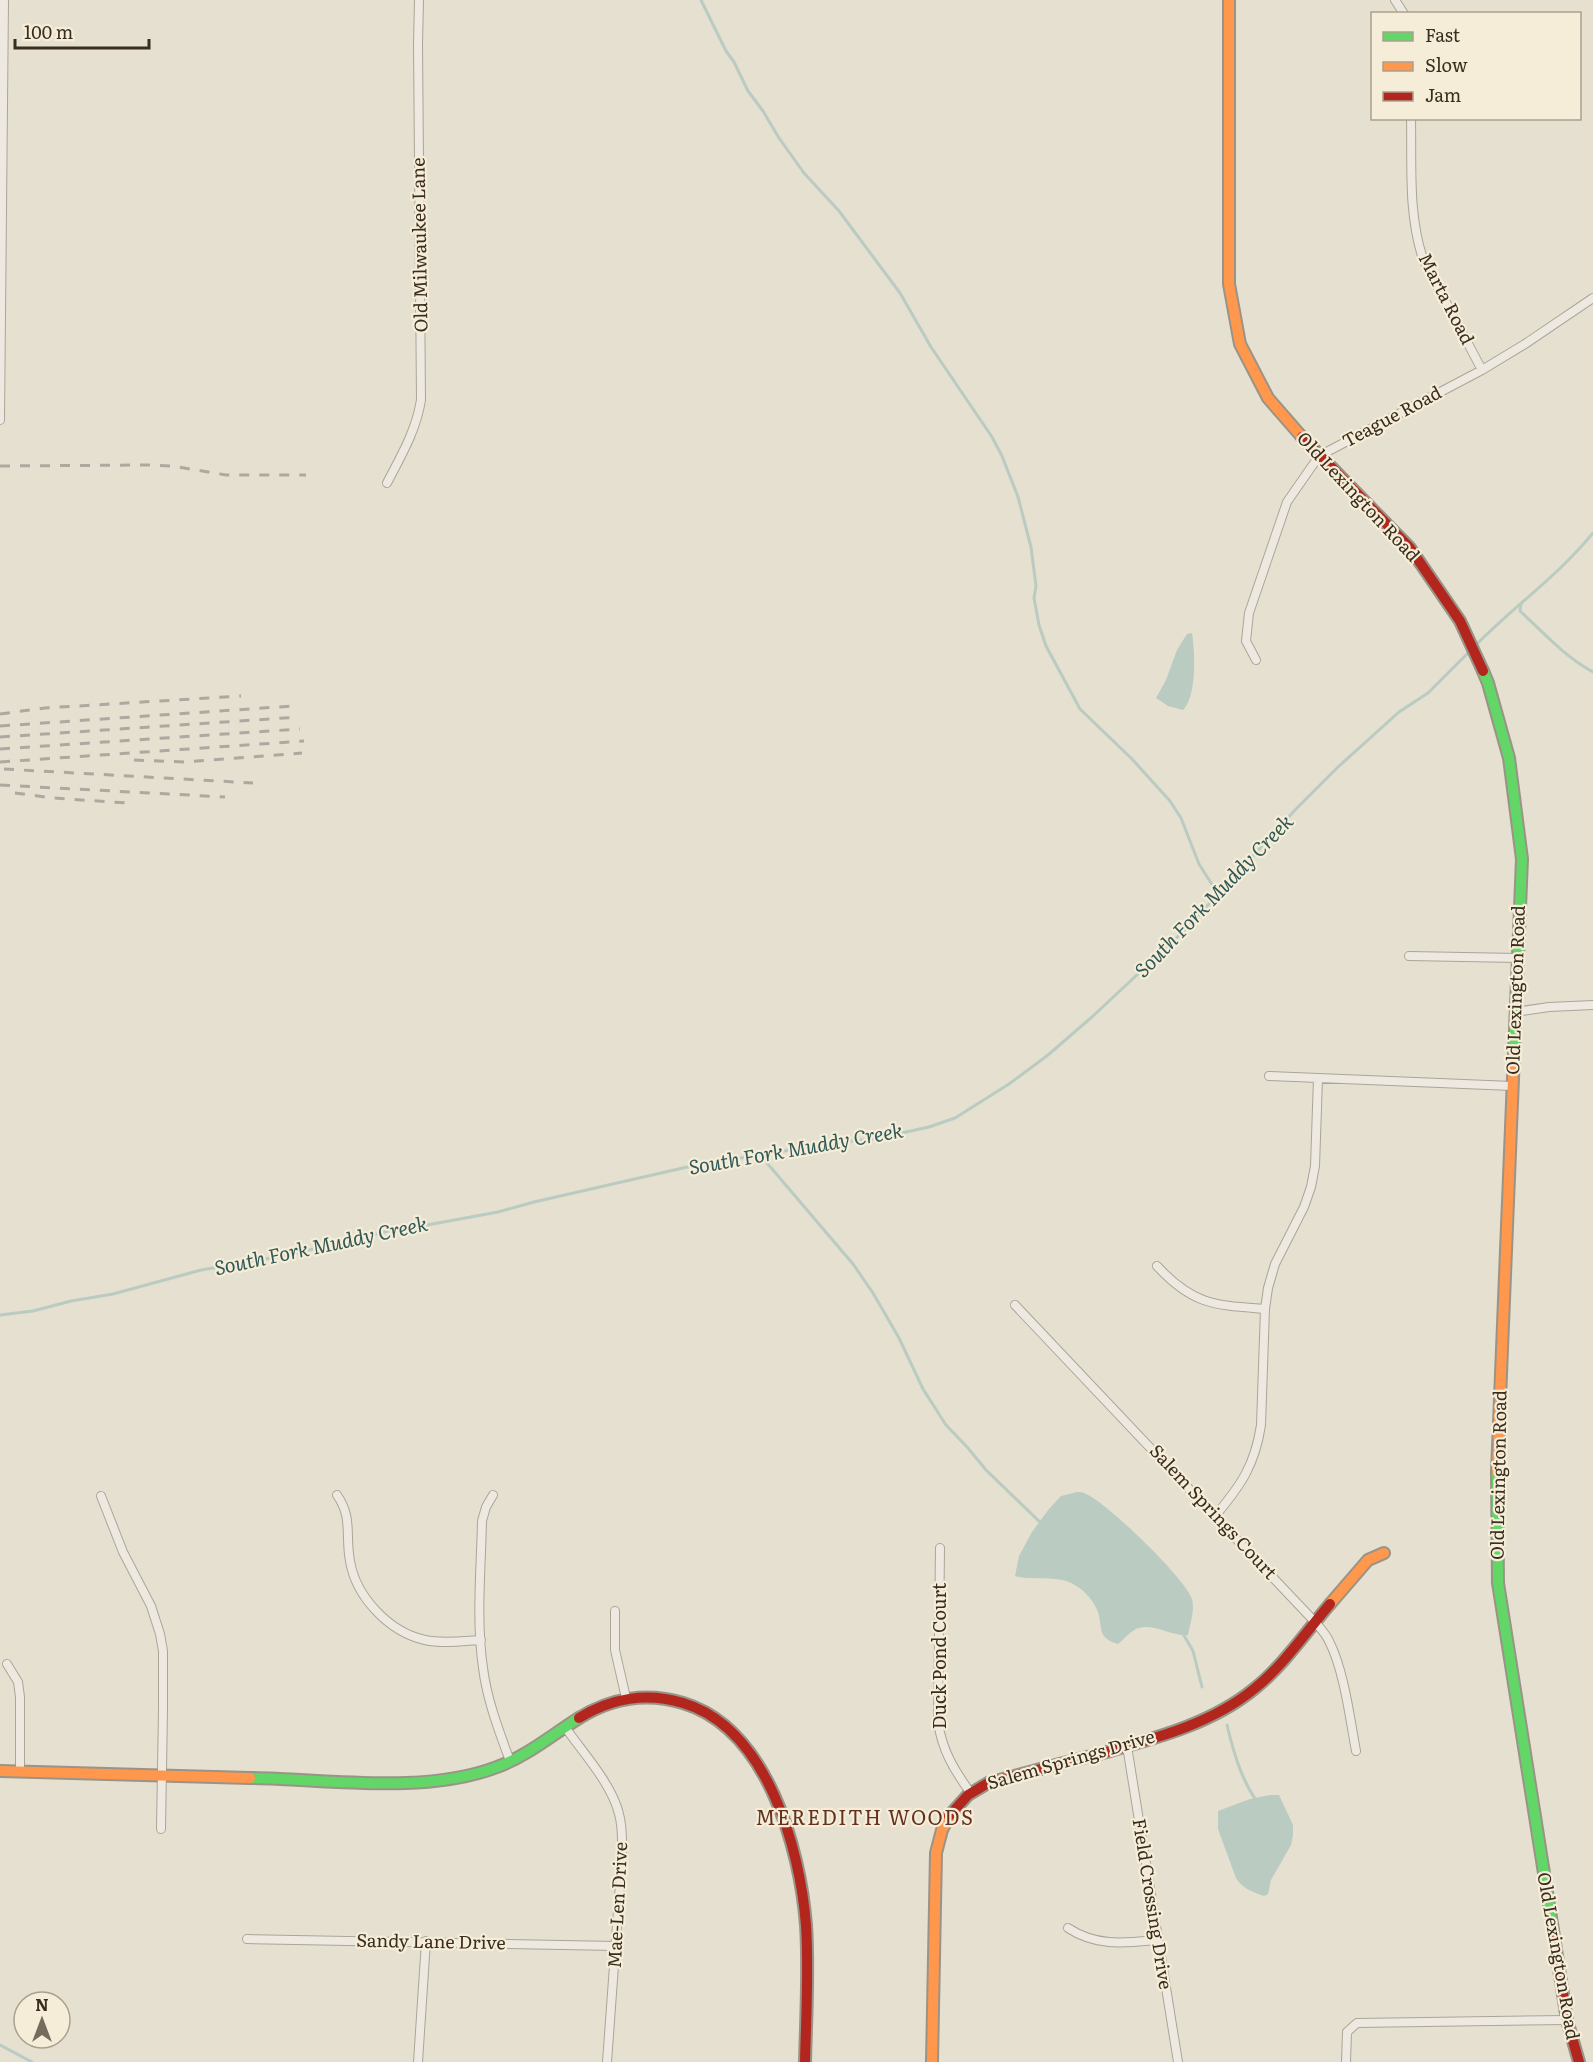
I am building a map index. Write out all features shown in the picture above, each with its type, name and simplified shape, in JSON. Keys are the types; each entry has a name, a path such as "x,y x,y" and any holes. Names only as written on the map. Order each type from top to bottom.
{"street":[{"path":"0,420 4,0"},
{"name":"Old Milwaukee Lane","path":"387,483 410,439 418,419 421,400 419,0"},
{"name":"Old Lexington Road","path":"1229,0 1229,284 1240,344 1268,398 1319,456 1410,548 1460,621 1488,683 1511,765 1522,859 1496,1490 1498,1583 1567,2020 1579,2062"},
{"name":"Marta Road","path":"1412,120 1413,207 1416,239 1423,259 1482,370"},
{"name":"Teague Road","path":"1256,660 1246,640 1249,613 1287,502 1319,456 1482,370 1593,298"},
{"path":"1409,956 1518,958"},
{"path":"1515,1012 1549,1007 1593,1005"},
{"path":"1269,1076 1512,1086"},
{"path":"1216,1515 1246,1475 1258,1444 1268,1288 1273,1270 1304,1207 1313,1176 1318,1078"},
{"path":"1157,1266 1173,1283 1202,1300 1223,1306 1265,1308"},
{"name":"Salem Springs Court","path":"1014,1305 1316,1622 1329,1641 1336,1658 1347,1698 1356,1751"},
{"path":"493,1494 482,1521 481,1640 483,1669 490,1702 510,1761"},
{"path":"337,1495 348,1517 350,1561 356,1583 377,1612 404,1632 426,1640 455,1642 481,1640"},
{"path":"101,1496 123,1552 152,1606 160,1634 163,1651 161,1829"},
{"name":"Duck Pond Court","path":"940,1548 938,1722 948,1759 970,1792"},
{"name":"Salem Springs Drive","path":"932,2062 938,1842 953,1808 970,1792 988,1783 1127,1746 1196,1724 1226,1708 1254,1689 1316,1622 1368,1560 1384,1553"},
{"path":"615,1611 615,1650 626,1698"},
{"path":"8,1664 18,1682 20,1697 20,1772"},
{"path":"0,1771 378,1783 429,1781 475,1775 510,1761 534,1749 601,1706 626,1698 663,1697 687,1702 725,1723 741,1739 754,1757 766,1781 790,1839 804,1904 807,1966 805,2062"},
{"name":"Mae-Len Drive","path":"565,1727 610,1789 619,1812 622,1856 607,2062"},
{"name":"Field Crossing Drive","path":"1127,1746 1178,2062"},
{"path":"1068,1928 1075,1933 1098,1941 1119,1944 1157,1940"},
{"name":"Sandy Lane Drive","path":"247,1939 616,1946"},
{"path":"418,2062 426,1941"},
{"path":"1346,2062 1347,2032 1357,2023 1567,2020"}],"shaded area":[{"path":"1192,633 1193,684 1188,703 1183,710 1168,706 1156,698 1166,680 1177,650 1187,634"},
{"path":"1077,1492 1096,1500 1126,1525 1161,1559 1186,1589 1193,1603 1188,1635 1142,1627 1134,1630 1118,1644 1111,1642 1104,1636 1095,1605 1078,1587 1063,1580 1015,1576 1019,1556 1032,1532 1061,1496"},
{"path":"1279,1795 1293,1825 1293,1835 1291,1845 1271,1880 1268,1894 1264,1896 1245,1887 1236,1878 1218,1829 1218,1811 1250,1799"}],"waterway":[{"path":"701,0 748,91 779,138 804,173 839,211 900,293 931,347 992,437 1018,497 1031,547 1036,586 1034,598 1046,646 1080,709 1132,759 1170,801 1181,818 1199,864 1218,894"},
{"path":"1475,646 1565,563 1593,533"},
{"name":"South Fork Muddy Creek","path":"1521,604 1520,611 1546,636 1573,659 1593,672"},
{"name":"South Fork Muddy Creek","path":"0,1315 33,1311 71,1301 113,1294 201,1270 288,1255 405,1227 498,1212 696,1165 841,1142 874,1139 929,1127 955,1118 1009,1084 1048,1055 1093,1016 1186,929 1296,809 1338,767 1399,712 1428,693 1470,651"},
{"path":"767,1154 765,1159 767,1163 853,1264 873,1293 899,1338 923,1389 946,1425 986,1470 1043,1525"},
{"path":"1182,1632 1193,1651 1202,1687"},
{"path":"1227,1725 1242,1774 1256,1800"},
{"path":"0,2045 32,2062"}],"railway":[{"path":"0,466 148,465 172,466 226,475 306,475"},
{"path":"0,714 45,708 241,696"},
{"path":"0,726 293,706"},
{"path":"0,737 299,717"},
{"path":"0,749 300,729"},
{"path":"0,762 304,741"},
{"path":"134,760 184,762 302,753"},
{"path":"4,769 253,783"},
{"path":"0,785 225,797"},
{"path":"15,793 127,803"}],"traffic: fast":[{"path":"1483,671 1509,758 1522,859 1514,1054"},
{"path":"1497,1472 1498,1583 1553,1930"},
{"path":"250,1778 407,1783 469,1776 519,1757 579,1718"}],"traffic: slow":[{"path":"1229,0 1229,284 1240,344 1268,398 1302,437"},
{"path":"1497,1472 1514,1054"},
{"path":"1330,1604 1368,1560 1384,1553"},
{"path":"0,1771 250,1778"},
{"path":"932,2062 936,1853 942,1830 949,1816"}],"traffic: jam":[{"path":"1302,437 1410,548 1460,621 1483,671"},
{"path":"949,1816 968,1795 988,1783 1139,1743 1200,1721 1237,1702 1265,1680 1330,1604"},
{"path":"579,1718 604,1706 630,1699 656,1698 683,1703 712,1717 737,1737 757,1764 774,1794 787,1828 802,1894 807,1959 805,2062"},
{"path":"1553,1930 1567,2020 1579,2062"}],"district":[{"name":"MEREDITH WOODS","path":"865,1818"}]}
